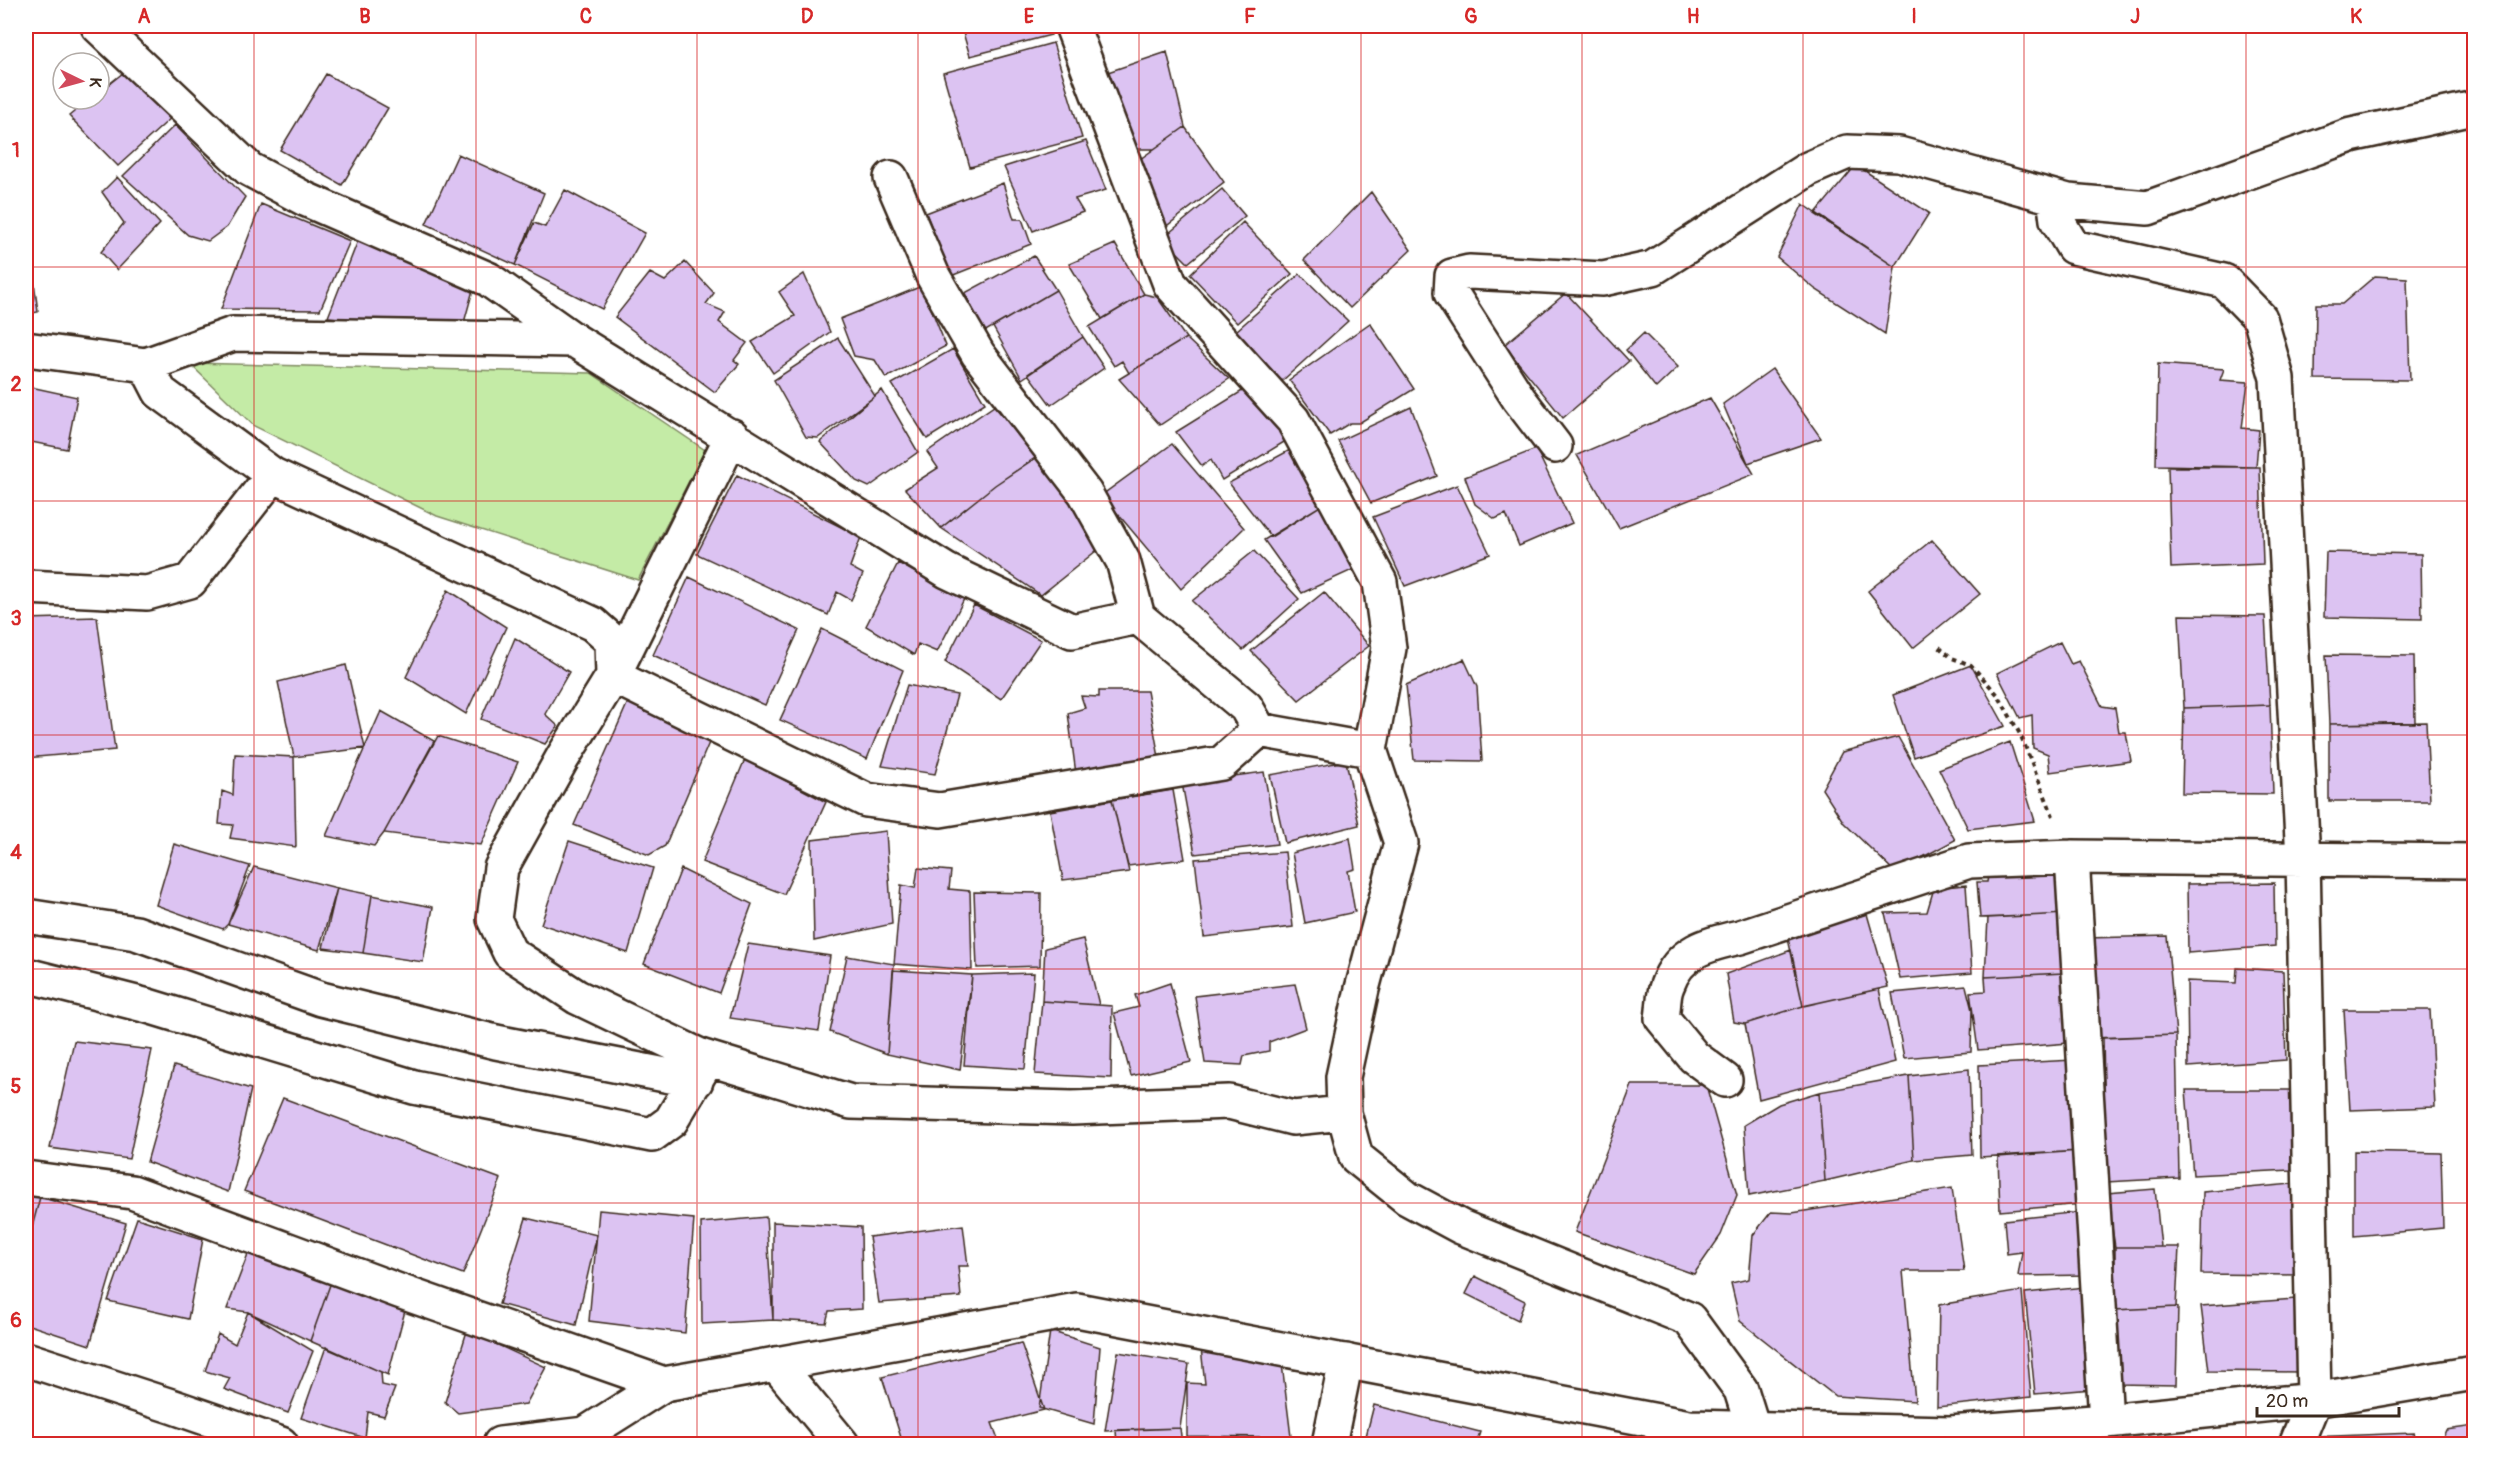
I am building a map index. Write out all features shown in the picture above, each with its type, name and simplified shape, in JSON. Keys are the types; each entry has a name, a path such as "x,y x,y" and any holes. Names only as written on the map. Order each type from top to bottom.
{"street":[{"path":"98,26 249,169 305,199 488,279 574,340 947,571 1072,631 1138,617"},
{"path":"1072,26 1170,284 1293,420 1380,582 1389,648 1370,750 1401,843 1362,988 1343,1077 1344,1113 1356,1157 1407,1198 1461,1227 1689,1319 1741,1390 1753,1428"},
{"path":"1555,446 1519,399 1451,293 1452,276 1469,272 1603,279 1653,268 1808,169 1847,152 1899,154 2068,201 2148,208 2351,135 2475,108"},
{"path":"891,178 933,276 978,354 1085,493 1118,551 1123,561 1138,617 1246,707 1259,730"},
{"path":"2054,197 2057,220 2073,248 2224,280 2260,318 2277,378 2303,858 2314,1400 2296,1444"},
{"path":"26,349 146,365 233,334 574,340"},
{"path":"146,365 160,392 273,475 593,624 612,641 613,676"},
{"path":"702,1070 577,997 510,952 494,919 501,868 563,757 613,676 732,436"},
{"path":"26,587 147,593 190,581 273,475"},
{"path":"613,676 866,800 940,810 1222,763 1259,730"},
{"path":"1259,730 1370,750"},
{"path":"2072,857 2106,1421"},
{"path":"1725,1080 1694,1057 1662,1018 1666,987 1680,961 1708,944 1740,938 1969,861 2072,857 2475,861"},
{"path":"26,916 136,933 321,999 484,1039 702,1070 851,1102 1072,1108 1229,1102 1293,1118 1344,1113"},
{"path":"26,975 148,1006 414,1087 652,1135 671,1121 702,1070"},
{"path":"26,1178 132,1192 388,1287 663,1384"},
{"path":"500,1444 585,1434 663,1384 1077,1310 1346,1361 1687,1436 1753,1428 1950,1439 2314,1400 2475,1373"},
{"path":"26,1359 282,1444"},
{"path":"1329,1444 1346,1361"},
{"path":"776,1364 842,1444"}],"path":[{"path":"1939,647 1952,657 1971,665 1998,694 2021,736 2043,797 2072,857"}],"green space":[{"path":"189,363 591,373 705,450 638,580 437,516 254,426"}],"building":[{"path":"961,26 1048,26 1051,35 970,56"},
{"path":"1053,43 1082,138 970,167 943,73"},
{"path":"1167,52 1185,127 1154,149 1120,149 1102,74"},
{"path":"128,69 172,117 118,166 69,116 75,111 111,111 111,82"},
{"path":"326,74 388,108 342,185 280,150"},
{"path":"175,125 245,197 227,227 208,241 188,235 123,176"},
{"path":"1185,127 1224,182 1160,231 1129,167"},
{"path":"1086,141 1106,190 1075,199 1083,212 1033,231 1004,167"},
{"path":"458,154 544,193 515,265 426,224"},
{"path":"1856,165 1929,213 1895,267 1815,214"},
{"path":"117,177 160,224 117,270 101,252 124,223 102,192"},
{"path":"1003,183 1014,219 1022,219 1031,244 951,276 926,213"},
{"path":"1222,189 1245,216 1188,263 1163,238"},
{"path":"565,190 645,233 602,309 515,265 534,223 545,227"},
{"path":"1371,192 1411,250 1350,308 1304,260"},
{"path":"261,204 350,241 320,310 221,309"},
{"path":"1803,204 1895,267 1885,334 1815,289 1777,257"},
{"path":"1243,222 1292,274 1237,323 1190,274"},
{"path":"28,236 38,312 26,314 26,237"},
{"path":"359,238 473,290 462,330 328,317"},
{"path":"1115,244 1144,294 1102,319 1069,264"},
{"path":"1034,256 1056,290 984,332 965,293"},
{"path":"685,262 714,293 706,304 725,312 719,322 747,343 734,360 739,364 715,392 615,317 650,273 665,281"},
{"path":"804,274 830,332 773,373 752,342 795,316 779,292"},
{"path":"1300,274 1348,321 1282,381 1236,331"},
{"path":"2375,276 2407,278 2410,380 2315,379 2316,304 2342,304"},
{"path":"922,286 946,346 886,378 875,360 854,356 840,319"},
{"path":"1056,290 1083,337 1022,379 993,327"},
{"path":"1566,293 1629,361 1563,418 1504,345"},
{"path":"1144,294 1157,297 1186,338 1129,373 1122,361 1114,366 1089,327"},
{"path":"1370,323 1414,389 1359,423 1350,423 1330,435 1289,380"},
{"path":"1644,333 1678,367 1656,388 1626,350"},
{"path":"1083,337 1104,368 1051,405 1028,374"},
{"path":"838,338 875,396 818,438 806,437 774,380"},
{"path":"1186,338 1229,379 1160,425 1119,379"},
{"path":"953,349 985,403 927,439 892,384"},
{"path":"2158,364 2224,369 2220,380 2248,382 2242,428 2259,430 2256,467 2156,465"},
{"path":"1772,369 1821,438 1748,463 1723,404"},
{"path":"26,386 77,397 67,449 26,441"},
{"path":"1247,388 1289,439 1222,480 1211,460 1202,466 1176,432"},
{"path":"882,390 918,452 869,487 856,481 820,442"},
{"path":"1710,398 1754,474 1619,528 1577,455"},
{"path":"994,406 1038,456 995,485 941,528 905,489 938,468 927,452"},
{"path":"1411,407 1437,476 1371,503 1338,441"},
{"path":"1172,444 1244,528 1181,589 1102,495"},
{"path":"1536,449 1572,523 1519,546 1506,514 1495,519 1475,504 1465,477"},
{"path":"1290,450 1325,503 1271,537 1229,483"},
{"path":"1038,456 1106,543 1041,595 941,528 995,485"},
{"path":"2168,467 2260,467 2263,564 2171,568"},
{"path":"737,475 861,537 850,567 863,574 851,600 837,592 828,615 697,554"},
{"path":"1457,485 1490,554 1405,586 1373,517"},
{"path":"1325,503 1359,567 1302,593 1264,540"},
{"path":"1932,540 1980,594 1913,648 1868,591"},
{"path":"1254,551 1299,599 1243,650 1192,601"},
{"path":"2326,552 2421,554 2422,619 2324,617"},
{"path":"898,563 964,599 937,652 918,644 914,655 866,626"},
{"path":"689,577 799,630 765,705 653,655"},
{"path":"448,590 506,627 466,714 406,677"},
{"path":"1324,592 1369,646 1299,700 1251,651"},
{"path":"974,605 1041,640 1001,699 945,662"},
{"path":"2179,615 2265,616 2270,705 2184,708"},
{"path":"97,617 115,750 26,758 26,619"},
{"path":"822,629 903,670 867,759 780,720"},
{"path":"515,638 569,672 545,714 558,726 545,744 481,719"},
{"path":"2060,642 2071,664 2079,661 2102,706 2115,708 2119,732 2126,732 2131,761 2050,772 2048,754 2033,748 2032,715 2020,718 1997,673"},
{"path":"2326,655 2414,656 2415,723 2329,724"},
{"path":"1464,659 1477,687 1482,761 1414,760 1406,685"},
{"path":"346,665 365,748 294,757 278,682"},
{"path":"1971,665 2005,726 1914,757 1893,695"},
{"path":"907,685 957,695 935,774 882,766"},
{"path":"1099,691 1147,691 1160,763 1076,774 1068,713 1085,708 1081,696 1099,697"},
{"path":"628,702 711,738 665,846 649,855 574,825"},
{"path":"2270,705 2273,794 2182,793 2184,708"},
{"path":"381,711 434,741 384,833 374,846 326,836"},
{"path":"2426,722 2430,801 2329,801 2329,724"},
{"path":"438,736 518,762 481,845 384,833"},
{"path":"1898,737 1955,840 1895,872 1844,823 1822,789 1842,752"},
{"path":"2010,742 2035,821 1968,829 1939,769"},
{"path":"235,754 294,757 296,847 230,838 233,825 219,824 222,791 233,795"},
{"path":"745,759 826,802 784,894 702,862"},
{"path":"1346,761 1359,825 1285,843 1270,775"},
{"path":"1264,772 1277,844 1195,854 1182,783"},
{"path":"1173,790 1185,859 1128,866 1112,800"},
{"path":"1112,800 1129,872 1063,880 1050,811"},
{"path":"886,831 892,924 814,941 812,840"},
{"path":"1350,838 1355,869 1348,871 1355,912 1305,923 1292,853"},
{"path":"569,841 653,868 628,953 541,924"},
{"path":"174,844 250,866 228,924 223,929 156,905"},
{"path":"1285,852 1293,927 1204,937 1195,859"},
{"path":"254,867 337,888 319,950 228,924"},
{"path":"918,868 951,871 949,889 970,891 972,970 894,964 901,885 915,888"},
{"path":"1989,868 2063,869 2065,914 1980,918 1977,882 1987,882"},
{"path":"681,869 752,904 719,993 644,964"},
{"path":"2274,883 2275,946 2188,953 2187,884"},
{"path":"1966,885 1972,973 1900,979 1885,913 1927,912 1934,888"},
{"path":"337,888 372,895 363,953 323,948"},
{"path":"2471,891 2474,891 2473,981"},
{"path":"974,892 1041,893 1040,966 977,968"},
{"path":"372,895 433,907 423,962 363,953"},
{"path":"1867,914 1888,987 1803,1006 1787,934"},
{"path":"2065,914 2063,973 1985,977 1988,918"},
{"path":"2167,936 2176,1035 2091,1038 2086,938"},
{"path":"1083,939 1099,1005 1042,1001 1045,948"},
{"path":"748,944 830,956 819,1031 730,1018"},
{"path":"1791,950 1803,1006 1745,1024 1734,1022 1726,974"},
{"path":"847,956 894,964 887,1054 830,1032"},
{"path":"2237,968 2283,971 2286,1060 2188,1067 2187,981 2236,983"},
{"path":"893,970 972,975 960,1070 887,1054"},
{"path":"1034,973 1025,1069 964,1065 972,975"},
{"path":"2063,973 2069,1043 1978,1050 1970,992 1986,991 1985,977"},
{"path":"1170,983 1191,1062 1131,1076 1114,1013 1139,1007 1135,995"},
{"path":"1295,984 1306,1028 1269,1042 1269,1051 1244,1056 1242,1065 1205,1063 1195,996"},
{"path":"1966,986 1972,1010 1971,1052 1904,1058 1892,993"},
{"path":"1879,989 1895,1062 1759,1099 1745,1024 1803,1006"},
{"path":"1042,1001 1112,1006 1111,1078 1035,1074"},
{"path":"2344,1010 2430,1010 2435,1107 2350,1110"},
{"path":"2474,1011 2474,1095 2471,1095"},
{"path":"2176,1035 2179,1178 2106,1182 2103,1038"},
{"path":"74,1041 152,1050 129,1159 50,1148"},
{"path":"2074,1060 2079,1151 1980,1157 1979,1065"},
{"path":"174,1066 251,1089 228,1192 147,1162"},
{"path":"1969,1069 1972,1155 1914,1160 1909,1076"},
{"path":"1909,1076 1914,1160 1825,1181 1819,1092"},
{"path":"1632,1085 1706,1085 1737,1195 1721,1235 1694,1274 1575,1232"},
{"path":"2186,1090 2291,1090 2291,1170 2193,1175"},
{"path":"1819,1092 1825,1181 1749,1196 1744,1125 1779,1104"},
{"path":"283,1098 501,1179 463,1274 244,1191"},
{"path":"2469,1132 2474,1133 2473,1226"},
{"path":"2079,1151 2082,1204 2000,1211 1998,1157"},
{"path":"2354,1151 2441,1153 2443,1228 2354,1236"},
{"path":"2292,1184 2298,1275 2201,1274 2203,1192"},
{"path":"1952,1188 1964,1271 1903,1271 1915,1401 1835,1396 1740,1321 1731,1283 1749,1279 1753,1235 1771,1212 1792,1213"},
{"path":"2155,1189 2161,1247 2115,1247 2107,1193"},
{"path":"26,1195 40,1197 26,1250"},
{"path":"40,1197 126,1223 90,1345 26,1324 26,1250"},
{"path":"599,1210 694,1219 685,1333 589,1321"},
{"path":"2080,1212 2086,1275 2018,1276 2022,1252 2007,1254 2004,1220"},
{"path":"766,1217 773,1320 702,1324 701,1223"},
{"path":"137,1218 203,1239 188,1319 108,1301"},
{"path":"526,1218 597,1235 576,1325 499,1304"},
{"path":"773,1222 861,1227 862,1309 829,1311 826,1323 773,1320"},
{"path":"963,1225 968,1266 958,1266 961,1297 879,1303 869,1237"},
{"path":"2115,1247 2179,1247 2176,1307 2115,1310"},
{"path":"248,1254 331,1282 310,1341 248,1312 227,1309"},
{"path":"1475,1276 1525,1301 1518,1320 1466,1294"},
{"path":"331,1282 406,1307 388,1375 310,1341"},
{"path":"2085,1287 2092,1389 2035,1394 2025,1293"},
{"path":"2022,1291 2031,1397 1937,1407 1939,1305"},
{"path":"2296,1299 2301,1372 2209,1371 2201,1306"},
{"path":"2178,1307 2176,1385 2117,1384 2113,1310"},
{"path":"248,1312 313,1351 288,1413 224,1389 230,1378 205,1371 218,1334 235,1344"},
{"path":"467,1331 546,1367 526,1404 458,1413 445,1402"},
{"path":"1050,1331 1100,1347 1094,1424 1039,1408"},
{"path":"1021,1343 1044,1410 992,1423 1000,1444 903,1444 882,1377"},
{"path":"326,1347 381,1372 382,1385 395,1388 384,1416 368,1412 365,1438 301,1418"},
{"path":"1201,1348 1282,1364 1291,1437 1187,1436 1187,1383 1205,1384"},
{"path":"1118,1352 1189,1364 1180,1428 1105,1431"},
{"path":"1374,1405 1480,1432 1476,1444 1364,1444"},
{"path":"2474,1426 2474,1444 2440,1444 2446,1430"},
{"path":"1180,1428 1182,1444 1117,1444 1116,1430"},
{"path":"2414,1433 2410,1444 2305,1444 2308,1437"},
{"path":"1216,1437 1291,1437 1291,1444 1216,1444"},
{"path":"2162,1438 2163,1444 2119,1444 2118,1440"},
{"path":"1545,1440 1567,1444 1543,1444"},
{"path":"2068,1440 2118,1440 2119,1444 2068,1444"},
{"path":"2255,1443 2255,1444 2186,1444"}]}
